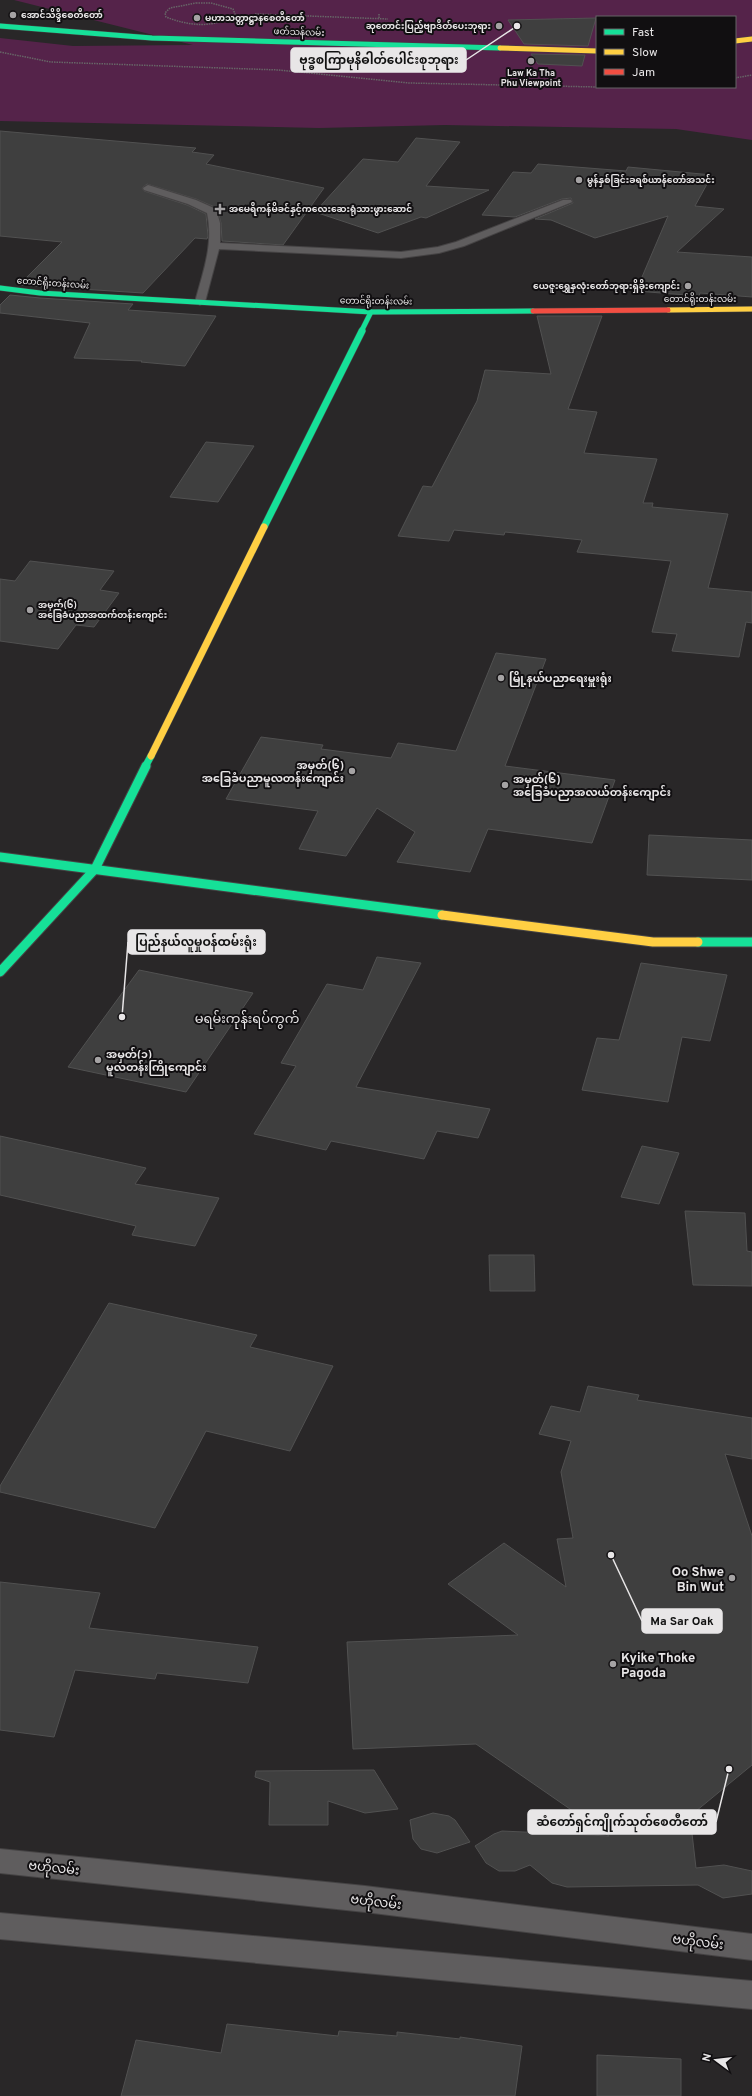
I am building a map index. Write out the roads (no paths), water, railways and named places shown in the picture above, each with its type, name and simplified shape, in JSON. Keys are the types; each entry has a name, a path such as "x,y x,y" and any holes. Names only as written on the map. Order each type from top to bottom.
{"street":[{"name":"ဖတ်သန်လမ်း","path":"0,26 152,38 596,51"},
{"path":"736,41 752,39"},
{"name":"တောင်ရိုးတန်းလမ်း","path":"0,288 40,293 371,312 752,309"},
{"path":"0,972 95,869 371,312"},
{"path":"0,857 653,942 752,942"},
{"name":"ဗဟိုလမ်း","path":"0,1861 365,1899 752,1947"},
{"path":"0,1926 752,1995"}],"lane":[{"path":"148,188 192,202 212,212 215,222 216,246 200,302"},
{"path":"216,246 401,255 438,250 460,244 568,202"}],"place":[{"name":"အောင်သိဒ္ဒိစေတီတော်","path":"13,15"},
{"name":"မဟာသတ္တာဋ္ဌာနစေတီတော်","path":"197,18"},
{"name":"ဆုတောင်းပြည့်ဗျာဒိတ်ပေးဘုရား","path":"499,26"},
{"name":"ဗုဒ္ဓစကြာမုနိဓါတ်ပေါင်းစုဘုရား","path":"517,26"},
{"name":"Law Ka Tha Phu Viewpoint","path":"531,61"},
{"name":"မွန်နှစ်ခြင်းခရစ်ယာန်တော်အသင်း","path":"579,180"},
{"name":"အမေရိကန်မိခင်နှင့်ကလေးဆေးရုံသားဖွားဆောင်","path":"220,209"},
{"name":"ယေဇူးရွှေနှလုံးတော်ဘုရားရှိခိုးကျောင်း","path":"688,286"},
{"name":"အမှတ်(၆) အခြေခံပညာအထက်တန်းကျောင်း","path":"30,610"},
{"name":"မြို့နယ်ပညာရေးမှူးရုံး","path":"501,678"},
{"name":"အမှတ်(၆) အခြေခံပညာမူလတန်းကျောင်း","path":"352,771"},
{"name":"အမှတ်(၆) အခြေခံပညာအလယ်တန်းကျောင်း","path":"505,785"},
{"name":"ပြည်နယ်လူမှုဝန်ထမ်းရုံး","path":"122,1017"},
{"name":"အမှတ်(၁) မူလတန်းကြိုကျောင်း","path":"98,1060"},
{"name":"Ma Sar Oak","path":"611,1555"},
{"name":"Oo Shwe Bin Wut","path":"732,1578"},
{"name":"Kyike Thoke Pagoda","path":"613,1664"},
{"name":"ဆံတော်ရှင်ကျိုက်သုတ်စေတီတော်","path":"729,1769"}],"district":[{"name":"မရမ်းကုန်းရပ်ကွက်","path":"247,1018"}]}
